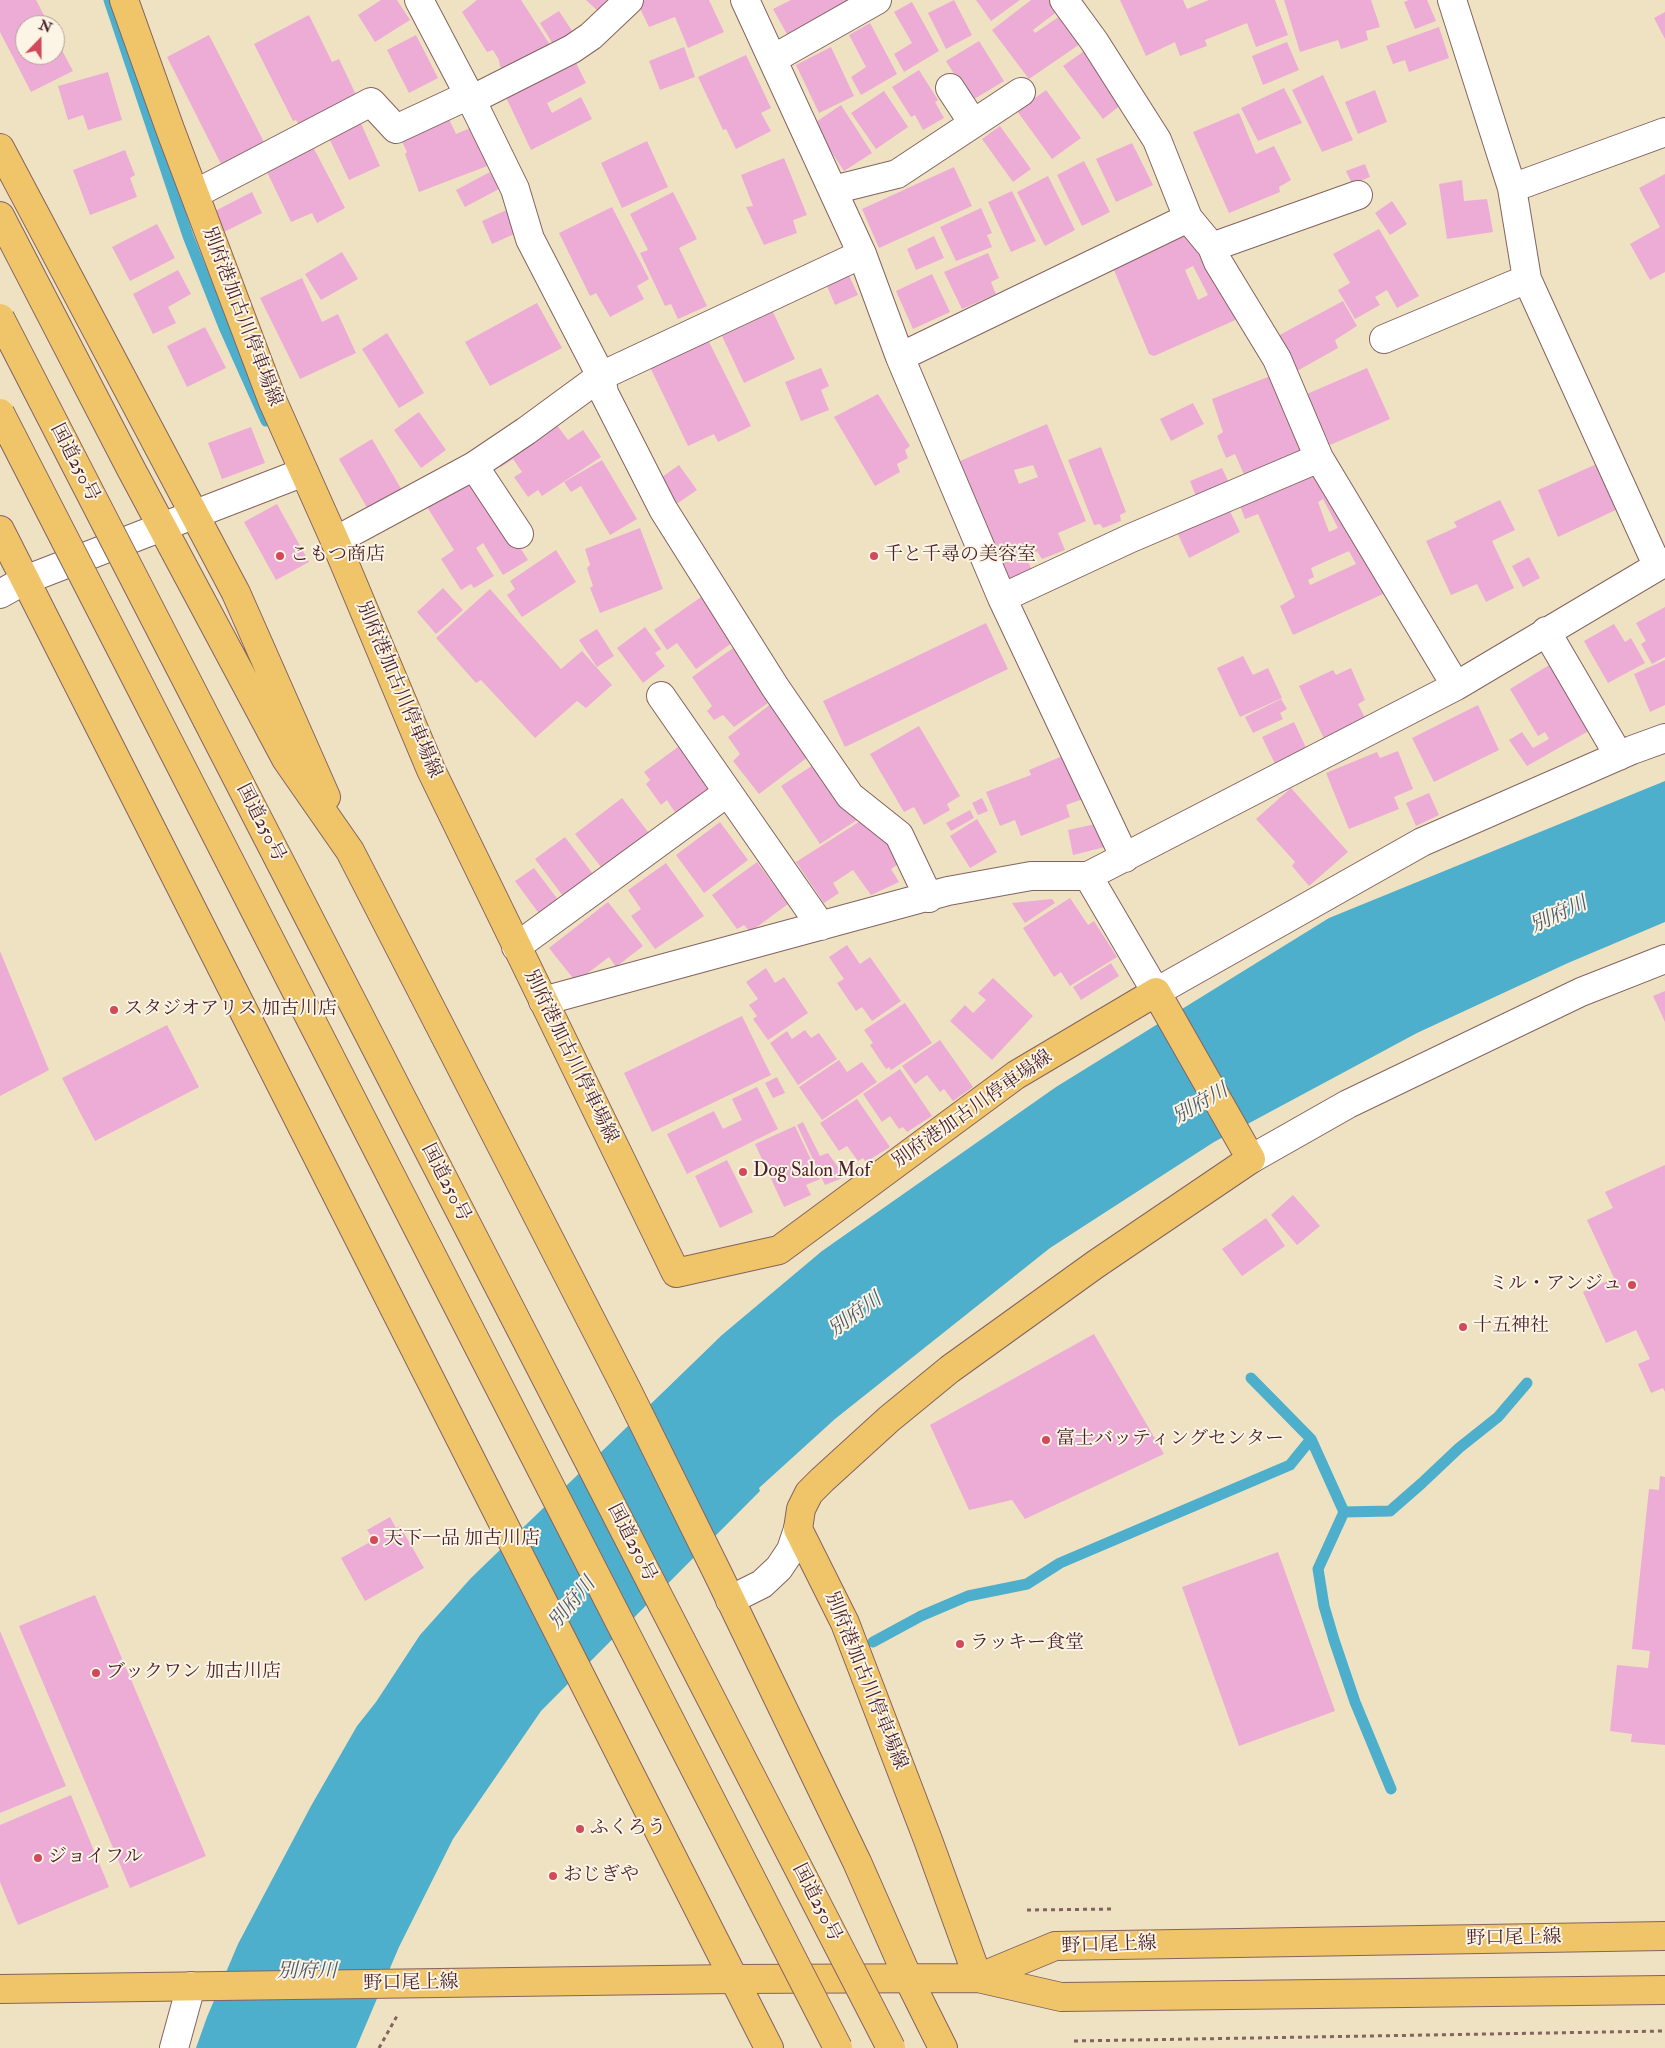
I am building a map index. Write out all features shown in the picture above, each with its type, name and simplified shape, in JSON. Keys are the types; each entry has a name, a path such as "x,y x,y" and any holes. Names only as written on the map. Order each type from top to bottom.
{"main road":[{"name":"別府港加古川停車場線","path":"124,0 273,402 335,541 431,770 676,1273 778,1250 1016,1075 1160,999"},
{"path":"0,148 236,592 350,851 627,1390 857,1862 908,1978 943,2048"},
{"path":"0,216 162,527 286,759 350,851"},
{"name":"国道250号","path":"0,318 891,2048"},
{"path":"0,413 838,2048"},
{"path":"0,530 769,2048"},
{"path":"798,1529 801,1509 809,1493 889,1419 950,1369 1247,1152 1160,999"},
{"name":"別府港加古川停車場線","path":"798,1529 845,1622 925,1831 978,1978"},
{"name":"野口尾上線","path":"978,1978 1055,1946 1665,1936"},
{"path":"733,1979 978,1978 1061,1997 1665,1990"},
{"name":"野口尾上線","path":"0,1989 733,1979"}],"street":[{"path":"418,0 470,97 515,190 530,239 601,376 604,393 663,509 775,688 850,796 899,836 929,898"},
{"path":"195,194 371,102 396,129 470,97 572,49 591,36 628,0"},
{"path":"745,0 862,254 900,358 1002,598 1125,858"},
{"path":"773,59 877,0"},
{"path":"1064,0 1094,41 1157,140 1188,218 1212,247 1218,262 1278,359 1319,458 1456,686"},
{"path":"542,1001 929,898 948,891 1031,876 1088,876 1456,686 1661,564 1527,279 1512,188 1452,0"},
{"path":"950,88 973,123"},
{"path":"833,190 897,174 1021,92"},
{"path":"1512,188 1665,132"},
{"path":"1212,247 1358,195"},
{"path":"900,358 1188,218"},
{"path":"335,541 474,466 526,431 601,376 862,254"},
{"path":"1384,339 1527,279"},
{"path":"1002,598 1131,538 1319,458"},
{"path":"474,466 519,534"},
{"path":"0,594 25,580 304,472"},
{"path":"1546,631 1619,756"},
{"path":"661,696 822,926"},
{"path":"1088,876 1160,999 1422,842 1619,756 1665,738"},
{"path":"516,947 728,792"},
{"path":"1247,1152 1580,992 1665,959"},
{"path":"730,1600 762,1584 780,1568 791,1550 798,1529"},
{"path":"174,2048 199,1986"}],"path":[{"path":"1074,2041 1665,2031"}],"water":[{"name":"別府川","path":"1665,781 1665,922 1568,963 1417,1033 1214,1142 1050,1248 835,1419 759,1488 760,1491 541,1711 453,1839 399,1947 356,2048 196,2048 238,1944 311,1806 357,1726 376,1702 420,1635 471,1578 722,1335 822,1251 1056,1087 1329,918"}],"building":[{"path":"0,0 36,0 44,15 15,15 15,61 0,32"},
{"path":"381,0 397,0 410,20 375,42 358,15"},
{"path":"477,0 521,0 552,48 513,73 500,67 499,60 493,50 487,52 462,12"},
{"path":"586,0 617,0 601,14"},
{"path":"636,0 709,0 724,32 688,48 675,17 649,27"},
{"path":"791,0 848,0 850,4 788,36 773,9"},
{"path":"954,0 972,35 946,49 928,13"},
{"path":"976,0 1020,0 991,21"},
{"path":"1031,0 1049,0 1058,11 1033,30 1035,33 1063,14 1083,42 1029,79 992,30"},
{"path":"1120,0 1183,0 1187,9 1209,0 1275,0 1288,35 1256,47 1247,23 1205,40 1207,46 1180,56 1175,42 1146,56"},
{"path":"1284,0 1371,0 1380,27 1366,31 1368,40 1341,49 1338,40 1300,52"},
{"path":"1409,0 1427,0 1436,21 1415,29 1404,2"},
{"path":"912,2 939,51 904,72 894,54 912,43 894,12"},
{"path":"559,11 576,37 556,49 540,23"},
{"path":"1665,12 1665,39 1654,18"},
{"path":"309,15 332,62 339,59 359,101 301,128 296,120 293,121 254,44"},
{"path":"870,23 897,74 861,95 851,77 866,67 849,35"},
{"path":"1439,27 1449,58 1409,72 1405,60 1393,64 1386,46"},
{"path":"209,35 265,144 222,166 167,57"},
{"path":"416,35 438,78 409,93 387,50"},
{"path":"979,41 1004,81 971,101 946,61"},
{"path":"1287,42 1299,70 1263,85 1252,56"},
{"path":"684,47 695,77 660,90 649,61"},
{"path":"831,47 854,96 819,113 796,65"},
{"path":"1087,49 1126,101 1103,119 1063,66"},
{"path":"746,55 771,108 761,113 771,131 736,149 726,129 723,130 698,77"},
{"path":"65,56 73,71 31,92 17,65 65,65"},
{"path":"573,57 586,83 547,103 552,113 581,97 592,119 531,150 503,91"},
{"path":"919,70 938,100 935,102 944,118 923,130 915,115 911,117 892,87"},
{"path":"108,72 122,120 88,130 83,115 68,120 58,86"},
{"path":"1323,75 1353,140 1322,152 1292,90"},
{"path":"1284,88 1302,123 1258,141 1241,108"},
{"path":"1046,90 1081,138 1052,159 1017,111"},
{"path":"1375,90 1387,122 1358,134 1345,102"},
{"path":"884,91 908,127 876,149 851,113"},
{"path":"841,105 872,153 844,171 813,124"},
{"path":"1239,113 1256,154 1274,146 1291,180 1279,187 1280,192 1229,213 1193,132"},
{"path":"447,115 456,134 475,126 490,165 419,192 405,154 407,152 398,133"},
{"path":"359,119 380,166 349,180 327,134"},
{"path":"1000,126 1031,169 1013,182 982,139"},
{"path":"647,141 668,187 622,208 601,163"},
{"path":"1132,143 1153,185 1116,202 1096,159"},
{"path":"312,145 345,208 317,223 312,213 291,222 267,172"},
{"path":"125,150 135,175 130,178 137,197 90,215 73,170"},
{"path":"784,158 807,215 793,220 797,233 764,245 746,207 753,206 741,175"},
{"path":"1084,161 1110,212 1082,226 1057,175"},
{"path":"1365,164 1370,177 1352,184 1346,171"},
{"path":"954,167 972,206 879,248 862,209"},
{"path":"490,172 499,189 465,207 456,190"},
{"path":"1665,174 1665,272 1650,280 1630,244 1660,227 1639,188"},
{"path":"1048,176 1075,230 1045,246 1017,192"},
{"path":"1462,180 1464,201 1487,199 1493,232 1447,239 1439,184"},
{"path":"1012,191 1036,241 1011,252 988,202"},
{"path":"252,192 262,213 224,232 213,212"},
{"path":"673,192 697,239 679,248 707,306 678,319 671,304 665,306 640,253 648,250 630,214"},
{"path":"1392,201 1407,224 1390,235 1375,213"},
{"path":"612,207 649,279 637,286 644,299 610,317 596,293 590,296 559,233"},
{"path":"511,208 521,231 492,244 482,221"},
{"path":"981,208 992,233 987,235 992,247 956,261 940,227"},
{"path":"157,224 175,258 130,281 112,247"},
{"path":"1379,229 1419,296 1397,308 1387,290 1375,297 1380,305 1355,319 1338,290 1350,283 1333,254"},
{"path":"1188,230 1240,318 1154,356 1149,354 1111,263","holes":["1193,266 1208,295 1198,300 1185,270"]},
{"path":"934,236 944,258 916,270 907,249"},
{"path":"342,252 358,279 321,300 305,274"},
{"path":"988,253 999,278 991,282 996,294 962,309 944,272"},
{"path":"846,269 858,295 835,305 824,279"},
{"path":"178,270 191,294 168,307 176,323 153,334 133,294"},
{"path":"932,274 950,312 913,329 896,291"},
{"path":"302,278 322,322 338,314 356,353 300,379 260,298"},
{"path":"1343,301 1357,326 1335,340 1338,348 1297,371 1274,338"},
{"path":"537,303 562,348 490,386 465,342"},
{"path":"773,312 795,359 744,383 722,336"},
{"path":"205,327 226,368 187,387 167,346"},
{"path":"387,333 424,393 399,408 362,349"},
{"path":"705,334 751,426 718,442 714,434 688,446 648,363"},
{"path":"821,368 829,386 821,390 829,410 801,421 785,382"},
{"path":"1367,368 1390,419 1330,445 1307,394"},
{"path":"1278,373 1310,454 1246,479 1235,454 1226,458 1217,436 1223,432 1212,399"},
{"path":"878,394 910,446 905,450 908,458 897,464 900,472 875,486 834,417"},
{"path":"1193,403 1204,424 1171,441 1160,419"},
{"path":"419,412 446,450 421,468 394,430"},
{"path":"553,420 568,440 583,430 601,457 542,496 538,490 528,497 514,477 522,472 513,459 501,467 495,458"},
{"path":"1047,424 1086,521 1058,533 1065,550 1042,559 1037,551 1026,556 1034,576 1011,585 960,461","holes":["1033,465 1038,477 1019,484 1014,470"]},
{"path":"251,427 265,463 222,479 208,443"},
{"path":"372,439 403,492 369,511 339,459"},
{"path":"1101,447 1126,512 1120,515 1121,521 1103,528 1100,524 1094,525 1068,460"},
{"path":"602,460 637,519 610,535 581,486 571,492 564,482"},
{"path":"1599,463 1620,508 1558,537 1538,490"},
{"path":"679,465 697,490 672,507 655,482"},
{"path":"1222,468 1231,487 1198,501 1190,481"},
{"path":"1325,469 1392,590 1293,635 1280,606 1295,597 1258,514 1245,519 1240,506","holes":["1323,499 1338,528 1329,532 1318,502","1349,551 1356,564 1310,585 1308,580 1314,577 1311,568"]},
{"path":"472,472 528,560 503,575 483,543 476,548 494,576 474,588 471,584 461,590 441,559 454,550 424,502"},
{"path":"1500,500 1515,530 1492,541 1514,588 1486,602 1477,584 1451,595 1426,541 1457,527 1454,522"},
{"path":"1226,503 1240,532 1189,558 1175,528"},
{"path":"277,504 309,562 276,580 244,522"},
{"path":"640,528 663,589 600,613 590,588 593,586 587,568 590,565 585,549"},
{"path":"556,550 576,582 522,617 507,595 515,589 510,581"},
{"path":"1529,557 1540,578 1523,587 1512,566"},
{"path":"443,588 463,610 436,634 417,612"},
{"path":"490,589 561,669 582,651 612,685 586,708 577,701 535,738 481,680 476,683 436,638"},
{"path":"704,595 736,640 696,669 677,643 667,650 654,630"},
{"path":"1665,607 1665,657 1652,664 1641,644 1646,641 1636,623"},
{"path":"986,623 1008,669 845,747 823,701"},
{"path":"1614,624 1625,642 1631,638 1645,663 1608,683 1584,641"},
{"path":"645,627 661,649 655,653 665,666 643,683 617,648"},
{"path":"597,629 614,656 597,667 579,640"},
{"path":"736,646 775,698 734,727 723,715 714,720 707,711 712,706 692,677"},
{"path":"1243,656 1253,675 1268,668 1282,698 1240,717 1217,668"},
{"path":"1665,660 1665,705 1650,712 1634,674"},
{"path":"1554,662 1594,728 1527,766 1509,740 1522,732 1533,748 1549,739 1545,732 1538,736 1510,689"},
{"path":"1351,668 1365,700 1358,704 1368,724 1326,743 1299,686 1333,670 1336,675"},
{"path":"1281,699 1287,709 1280,713 1283,719 1253,733 1245,717"},
{"path":"772,703 812,754 759,794 733,761 740,754 728,737"},
{"path":"1478,705 1499,750 1434,782 1412,738"},
{"path":"1294,722 1309,754 1278,770 1262,737"},
{"path":"919,726 960,796 947,804 950,810 924,825 914,807 904,812 870,754"},
{"path":"682,744 719,796 676,814 667,800 661,805 646,784 650,780 644,772"},
{"path":"1398,751 1413,789 1394,797 1399,809 1349,829 1326,773 1377,752 1380,758"},
{"path":"1065,755 1083,799 1066,805 1070,817 1021,836 1015,820 1000,826 986,792 1031,775 1029,770"},
{"path":"818,762 857,820 820,844 781,786"},
{"path":"1291,788 1348,852 1309,886 1292,866 1295,862 1256,819"},
{"path":"1429,793 1439,815 1416,826 1406,803"},
{"path":"622,798 655,841 609,877 575,834"},
{"path":"982,798 988,811 978,815 972,803"},
{"path":"970,810 974,818 951,831 946,823"},
{"path":"865,818 878,837 882,835 900,863 891,869 899,882 871,895 853,870 833,883 839,893 824,903 796,862"},
{"path":"977,819 997,852 970,868 950,836"},
{"path":"720,822 748,860 704,893 676,855"},
{"path":"1100,823 1105,847 1073,855 1068,830"},
{"path":"565,837 596,878 566,900 535,859"},
{"path":"757,862 788,904 750,932 744,925 737,929 712,895"},
{"path":"666,863 704,916 655,949 631,916 641,909 628,890"},
{"path":"534,868 562,905 543,919 515,881"},
{"path":"1070,898 1088,925 1094,921 1117,957 1070,986 1061,972 1054,977 1023,928"},
{"path":"1052,899 1055,903 1025,923 1012,903"},
{"path":"608,902 643,946 616,967 609,957 576,982 549,948"},
{"path":"847,945 860,964 870,957 901,1001 872,1021 862,1007 856,1011 837,983 844,979 829,957"},
{"path":"0,951 49,1070 0,1096"},
{"path":"1111,963 1119,976 1081,1000 1073,987"},
{"path":"766,968 775,983 784,977 808,1013 768,1040 753,1019 757,1016 749,1005 758,999 746,982"},
{"path":"993,978 1033,1016 992,1060 950,1021 965,1005 973,1013 986,1000 978,993"},
{"path":"1665,991 1665,1022 1653,996"},
{"path":"905,1003 932,1043 891,1070 889,1067 886,1069 870,1045 873,1043 864,1030"},
{"path":"742,1016 771,1075 652,1132 624,1073"},
{"path":"167,1025 199,1087 95,1141 62,1078"},
{"path":"805,1030 811,1038 819,1033 837,1059 798,1085 770,1043 787,1031 792,1039"},
{"path":"940,1040 973,1087 953,1101 944,1089 940,1092 927,1075 915,1084 902,1066"},
{"path":"839,1060 847,1072 862,1062 877,1082 822,1120 799,1087"},
{"path":"900,1069 932,1116 907,1132 903,1127 899,1129 890,1116 882,1122 863,1094"},
{"path":"777,1077 785,1093 773,1098 765,1083"},
{"path":"757,1087 778,1129 687,1174 667,1134 714,1111 723,1129 742,1120 732,1099"},
{"path":"857,1099 890,1147 866,1162 863,1158 858,1161 847,1146 839,1151 820,1123"},
{"path":"803,1122 820,1156 828,1153 845,1177 825,1185 797,1125"},
{"path":"795,1126 820,1179 806,1185 811,1195 784,1207 755,1144"},
{"path":"727,1160 753,1212 720,1228 695,1176"},
{"name":"ミル・アンジュ","path":"1665,1165 1665,1392 1663,1388 1651,1393 1638,1364 1650,1359 1636,1330 1606,1343 1583,1292 1614,1278 1587,1220 1613,1208 1605,1192"},
{"path":"1293,1195 1320,1226 1297,1245 1271,1215"},
{"path":"1266,1218 1285,1246 1242,1276 1222,1249"},
{"name":"富士バッティングセンター","path":"1094,1334 1164,1454 1025,1519 1012,1500 969,1510 930,1425"},
{"path":"1660,1476 1665,1477 1665,1745 1631,1742 1632,1734 1610,1731 1617,1665 1648,1668 1650,1651 1632,1649 1649,1489 1659,1490"},
{"path":"390,1517 396,1528 400,1526 424,1568 365,1601 341,1558 374,1540 367,1530"},
{"path":"1278,1552 1335,1711 1239,1746 1182,1587"},
{"path":"95,1595 206,1856 130,1888 19,1626"},
{"path":"0,1631 66,1786 0,1813"},
{"path":"71,1795 109,1887 18,1925 0,1882 0,1825"}],"waterway":[{"path":"109,0 188,236 224,327 266,421"},
{"path":"1251,1378 1311,1439 1344,1512 1390,1511 1459,1448 1498,1417 1527,1383"},
{"path":"873,1642 921,1616 968,1596 1027,1584 1060,1563 1290,1465 1311,1439"},
{"path":"1344,1512 1318,1569 1324,1606 1355,1702 1391,1789"}],"place":[{"name":"こもつ商店","path":"280,556"},
{"name":"千と千尋の美容室","path":"874,556"},
{"name":"スタジオアリス 加古川店","path":"114,1010"},
{"name":"Dog Salon Mof","path":"743,1172"},
{"name":"ミル・アンジュ","path":"1632,1285"},
{"name":"十五神社","path":"1463,1327"},
{"name":"富士バッティングセンター","path":"1046,1440"},
{"name":"天下一品 加古川店","path":"374,1540"},
{"name":"ラッキー食堂","path":"960,1644"},
{"name":"ブックワン 加古川店","path":"96,1673"},
{"name":"ふくろう","path":"580,1829"},
{"name":"ジョイフル","path":"38,1858"},
{"name":"おじぎや","path":"553,1876"}]}
